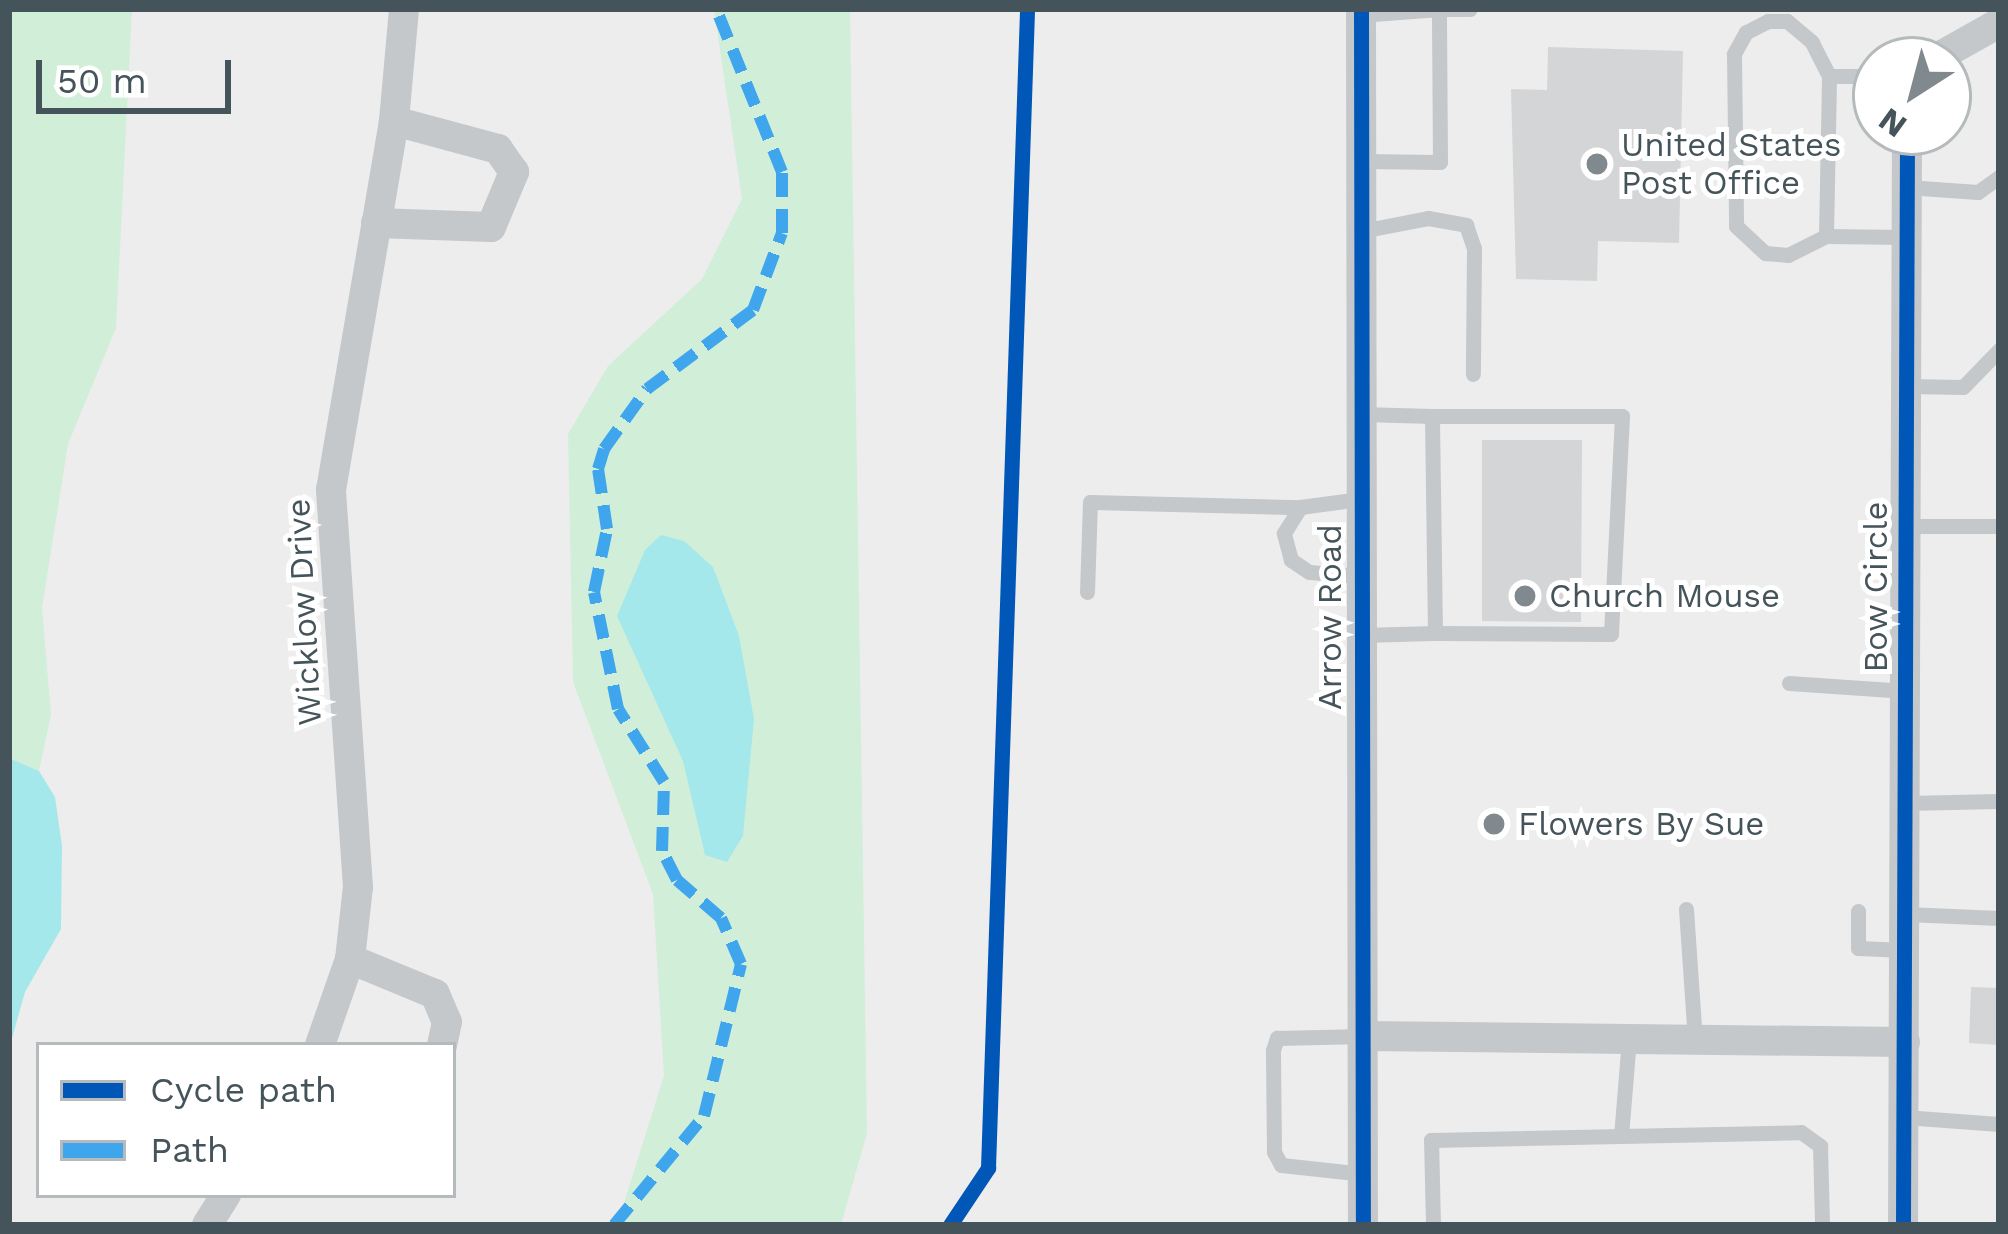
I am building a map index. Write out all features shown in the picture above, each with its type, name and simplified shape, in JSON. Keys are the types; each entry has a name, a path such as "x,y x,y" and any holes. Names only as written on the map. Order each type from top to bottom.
{"street":[{"name":"Wicklow Drive","path":"321,1042 350,958 358,887 331,490 394,121 404,9"},
{"name":"Arrow Road","path":"1361,12 1363,1225"},
{"path":"376,223 491,227 514,172 498,149 394,121"},
{"name":"Bow Circle","path":"1903,1225 1907,156"},
{"path":"350,958 436,994 447,1022 443,1042"},
{"path":"1365,1036 1905,1042"},
{"path":"207,1225 224,1198"}],"lane":[{"path":"1361,161 1440,162 1439,9"},
{"path":"1361,12 1470,9"},
{"path":"1826,236 1829,76 1812,42 1787,22 1746,32 1734,54 1736,226 1766,253 1788,255 1826,236 1905,237"},
{"path":"1829,76 1852,76"},
{"path":"1906,188 1978,192 1999,177"},
{"path":"1361,231 1428,218 1466,225 1474,248 1473,374"},
{"path":"1907,386 1963,387 1999,350"},
{"path":"1360,414 1622,416 1611,634 1360,635"},
{"path":"1432,416 1435,633"},
{"path":"1087,592 1090,502 1300,507 1360,499"},
{"path":"1300,507 1284,533 1291,560 1309,572 1360,576"},
{"path":"1907,526 1999,526"},
{"path":"1789,683 1906,691"},
{"path":"1906,802 1999,801"},
{"path":"1686,909 1694,1040"},
{"path":"1858,911 1858,948 1906,950"},
{"path":"1906,914 1999,918"},
{"path":"1364,1174 1281,1165 1274,1152 1274,1050 1277,1038 1365,1036"},
{"path":"1621,1136 1629,1039"},
{"path":"1904,1117 1999,1124"},
{"path":"1433,1225 1431,1140 1801,1132 1820,1146 1822,1225"}],"green space":[{"path":"9,9 132,9 116,328 68,444 42,608 51,715 39,771 9,758"},
{"path":"714,9 850,9 867,1133 841,1225 617,1225 664,1076 653,894 573,682 568,434 608,366 702,279 742,199"}],"water":[{"path":"661,535 684,541 713,567 739,636 754,719 743,836 727,862 705,855 683,761 617,616 645,550"},
{"path":"9,758 39,771 55,797 62,846 61,929 25,992 9,1049"}],"building":[{"name":"United States Post Office","path":"1548,47 1683,51 1679,243 1598,241 1597,281 1516,279 1511,89 1547,90"},
{"path":"1482,440 1582,440 1581,622 1482,621"},
{"path":"1971,987 1999,988 1999,1045 1969,1043"}],"marked path":[{"path":"614,1225 704,1116 741,964 721,918 677,880 662,851 664,782 618,709 594,592 607,529 598,469 604,449 647,389 753,310 782,233 782,172 716,9"}],"cycle path":[{"path":"950,1225 988,1168 1027,9"},
{"path":"1361,9 1363,1225"},
{"path":"1903,1225 1907,156"}],"place":[{"name":"United States Post Office","path":"1597,164"},
{"name":"Church Mouse","path":"1525,596"},
{"name":"Flowers By Sue","path":"1494,824"}]}
